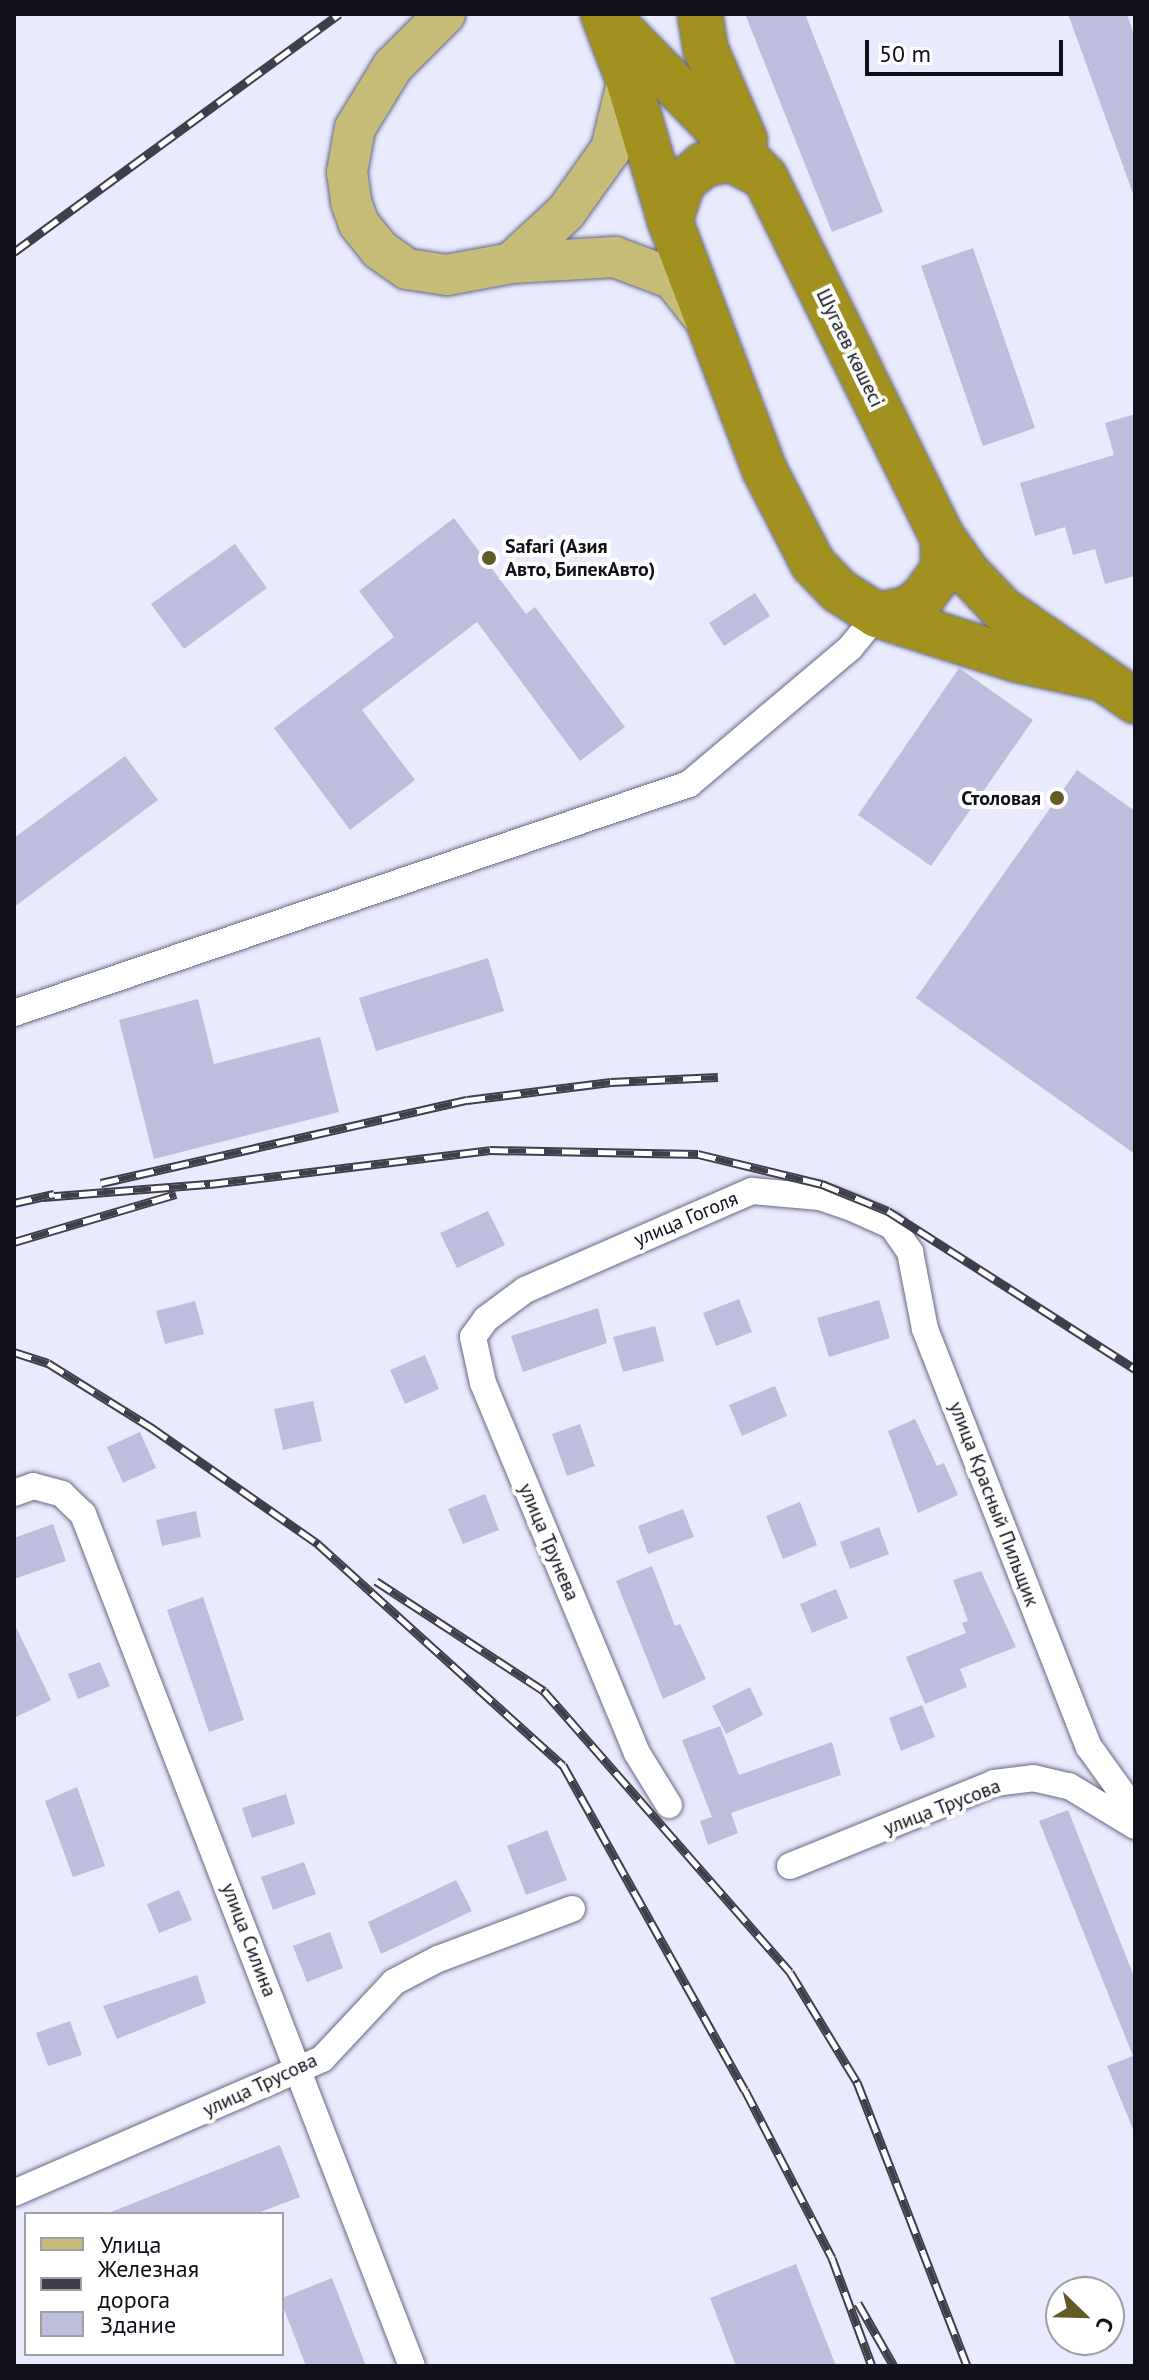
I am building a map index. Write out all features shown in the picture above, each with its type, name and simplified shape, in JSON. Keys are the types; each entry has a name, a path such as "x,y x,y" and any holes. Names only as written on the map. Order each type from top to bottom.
{"highway":[{"name":"Шугаев көшесі","path":"604,14 628,79 670,221 764,469 813,564 839,591 877,615 1018,660 1095,677"},
{"name":"Шугаев көшесі","path":"604,14 765,177 943,538 1002,609 1095,677 1135,701"},
{"path":"700,14 706,50 730,111 765,177"},
{"path":"670,221 683,182 703,165 730,159 765,177"},
{"path":"877,615 908,609 923,597 943,569 943,538"}],"main road":[{"path":"445,14 393,66 355,128 347,172 351,202 373,241 407,269 447,275 511,263 615,257 673,279 712,329"},
{"path":"511,263 566,212 611,149 628,79"}],"street":[{"path":"14,1013 689,784 850,648 877,615"},
{"name":"улица Гоголя","path":"525,1290 752,1191 820,1197 854,1209"},
{"name":"улица Красный Пильщик","path":"854,1209 892,1226 910,1252 925,1329 1089,1747 1135,1811"},
{"name":"улица Трунева","path":"525,1290 486,1319 473,1337 474,1353 637,1753 669,1805"},
{"name":"улица Силина","path":"14,1493 33,1486 62,1494 83,1514 412,2366"},
{"name":"улица Трусова","path":"790,1866 994,1783 1033,1778 1069,1786 1135,1826"},
{"name":"улица Трусова","path":"14,2193 322,2059 394,1982 438,1959 572,1909"}],"building":[{"path":"745,14 805,14 883,212 832,232"},
{"path":"1068,14 1127,14 1135,38 1135,199"},
{"path":"973,248 1035,428 983,446 921,266"},
{"path":"1135,414 1135,576 1105,584 1095,549 1073,555 1065,527 1035,536 1020,483 1114,455 1105,423"},
{"path":"454,518 526,614 535,607 625,727 580,761 477,622 362,710 415,780 350,830 274,728 394,637 359,591"},
{"path":"235,544 267,588 184,649 151,604"},
{"path":"755,593 770,616 724,646 709,623"},
{"path":"959,668 1033,720 931,866 858,815"},
{"path":"125,756 158,800 14,907 14,838"},
{"path":"1077,770 1135,811 1135,1154 916,998"},
{"path":"488,958 504,1011 376,1051 359,998"},
{"path":"198,999 214,1064 320,1037 339,1112 154,1159 119,1020"},
{"path":"488,1211 505,1245 457,1268 440,1233"},
{"path":"739,1299 752,1332 716,1346 703,1313"},
{"path":"879,1300 890,1338 829,1357 817,1318"},
{"path":"195,1301 204,1334 165,1344 156,1311"},
{"path":"598,1308 607,1343 523,1372 511,1336"},
{"path":"655,1326 664,1361 623,1372 613,1337"},
{"path":"425,1355 439,1389 405,1404 390,1370"},
{"path":"775,1386 787,1416 742,1436 729,1405"},
{"path":"313,1401 322,1441 283,1450 274,1409"},
{"path":"915,1419 937,1466 944,1463 958,1495 918,1513 888,1431"},
{"path":"580,1424 595,1466 567,1476 552,1434"},
{"path":"140,1432 156,1468 123,1483 107,1447"},
{"path":"485,1494 499,1530 463,1544 448,1509"},
{"path":"800,1502 817,1545 783,1559 766,1516"},
{"path":"683,1509 694,1537 648,1554 638,1526"},
{"path":"196,1511 201,1537 162,1546 156,1520"},
{"path":"53,1524 66,1561 14,1579 14,1538"},
{"path":"879,1527 889,1554 850,1569 840,1542"},
{"path":"652,1566 675,1626 680,1624 706,1679 663,1699 616,1581"},
{"path":"981,1571 1016,1647 960,1669 967,1687 925,1704 906,1657 966,1633 962,1623 968,1621 953,1580"},
{"path":"836,1589 848,1618 812,1633 800,1604"},
{"path":"203,1597 244,1720 209,1732 167,1610"},
{"path":"14,1623 51,1700 14,1718"},
{"path":"100,1662 110,1686 78,1699 68,1674"},
{"path":"750,1687 763,1715 726,1734 712,1706"},
{"path":"922,1705 935,1737 901,1751 889,1718"},
{"path":"720,1726 739,1775 832,1742 841,1775 731,1813 738,1833 708,1845 700,1821 712,1817 682,1740"},
{"path":"77,1787 105,1866 73,1877 45,1801"},
{"path":"286,1794 295,1824 252,1838 242,1808"},
{"path":"1068,1810 1135,1979 1135,2134 1107,2066 1133,2056 1039,1821"},
{"path":"547,1830 567,1880 526,1895 507,1846"},
{"path":"304,1862 316,1894 273,1910 261,1877"},
{"path":"456,1880 472,1911 381,1954 368,1922"},
{"path":"179,1890 192,1920 159,1933 147,1904"},
{"path":"330,1932 343,1968 307,1982 293,1946"},
{"path":"197,1975 206,2003 117,2039 103,2006"},
{"path":"70,2021 82,2055 48,2066 36,2033"},
{"path":"280,2145 300,2197 260,2212 111,2212"},
{"path":"796,2264 836,2366 736,2366 710,2298"},
{"path":"332,2278 366,2366 306,2366 284,2309 284,2297"}],"railway":[{"path":"14,252 339,14"},
{"path":"101,1183 467,1100 611,1082 718,1077"},
{"path":"43,1197 210,1184 490,1150 698,1154 822,1184 888,1211 1135,1369"},
{"path":"14,1203 54,1194"},
{"path":"14,1242 176,1194"},
{"path":"14,1352 48,1363 152,1428 318,1544 563,1765 745,2090 832,2258 872,2366"},
{"path":"376,1581 544,1691 790,1972 857,2082 967,2366"},
{"path":"858,2303 894,2366"}],"place":[{"name":"Safari (Азия Авто, БипекАвто)","path":"489,558"},
{"name":"Столовая","path":"1057,798"}]}
